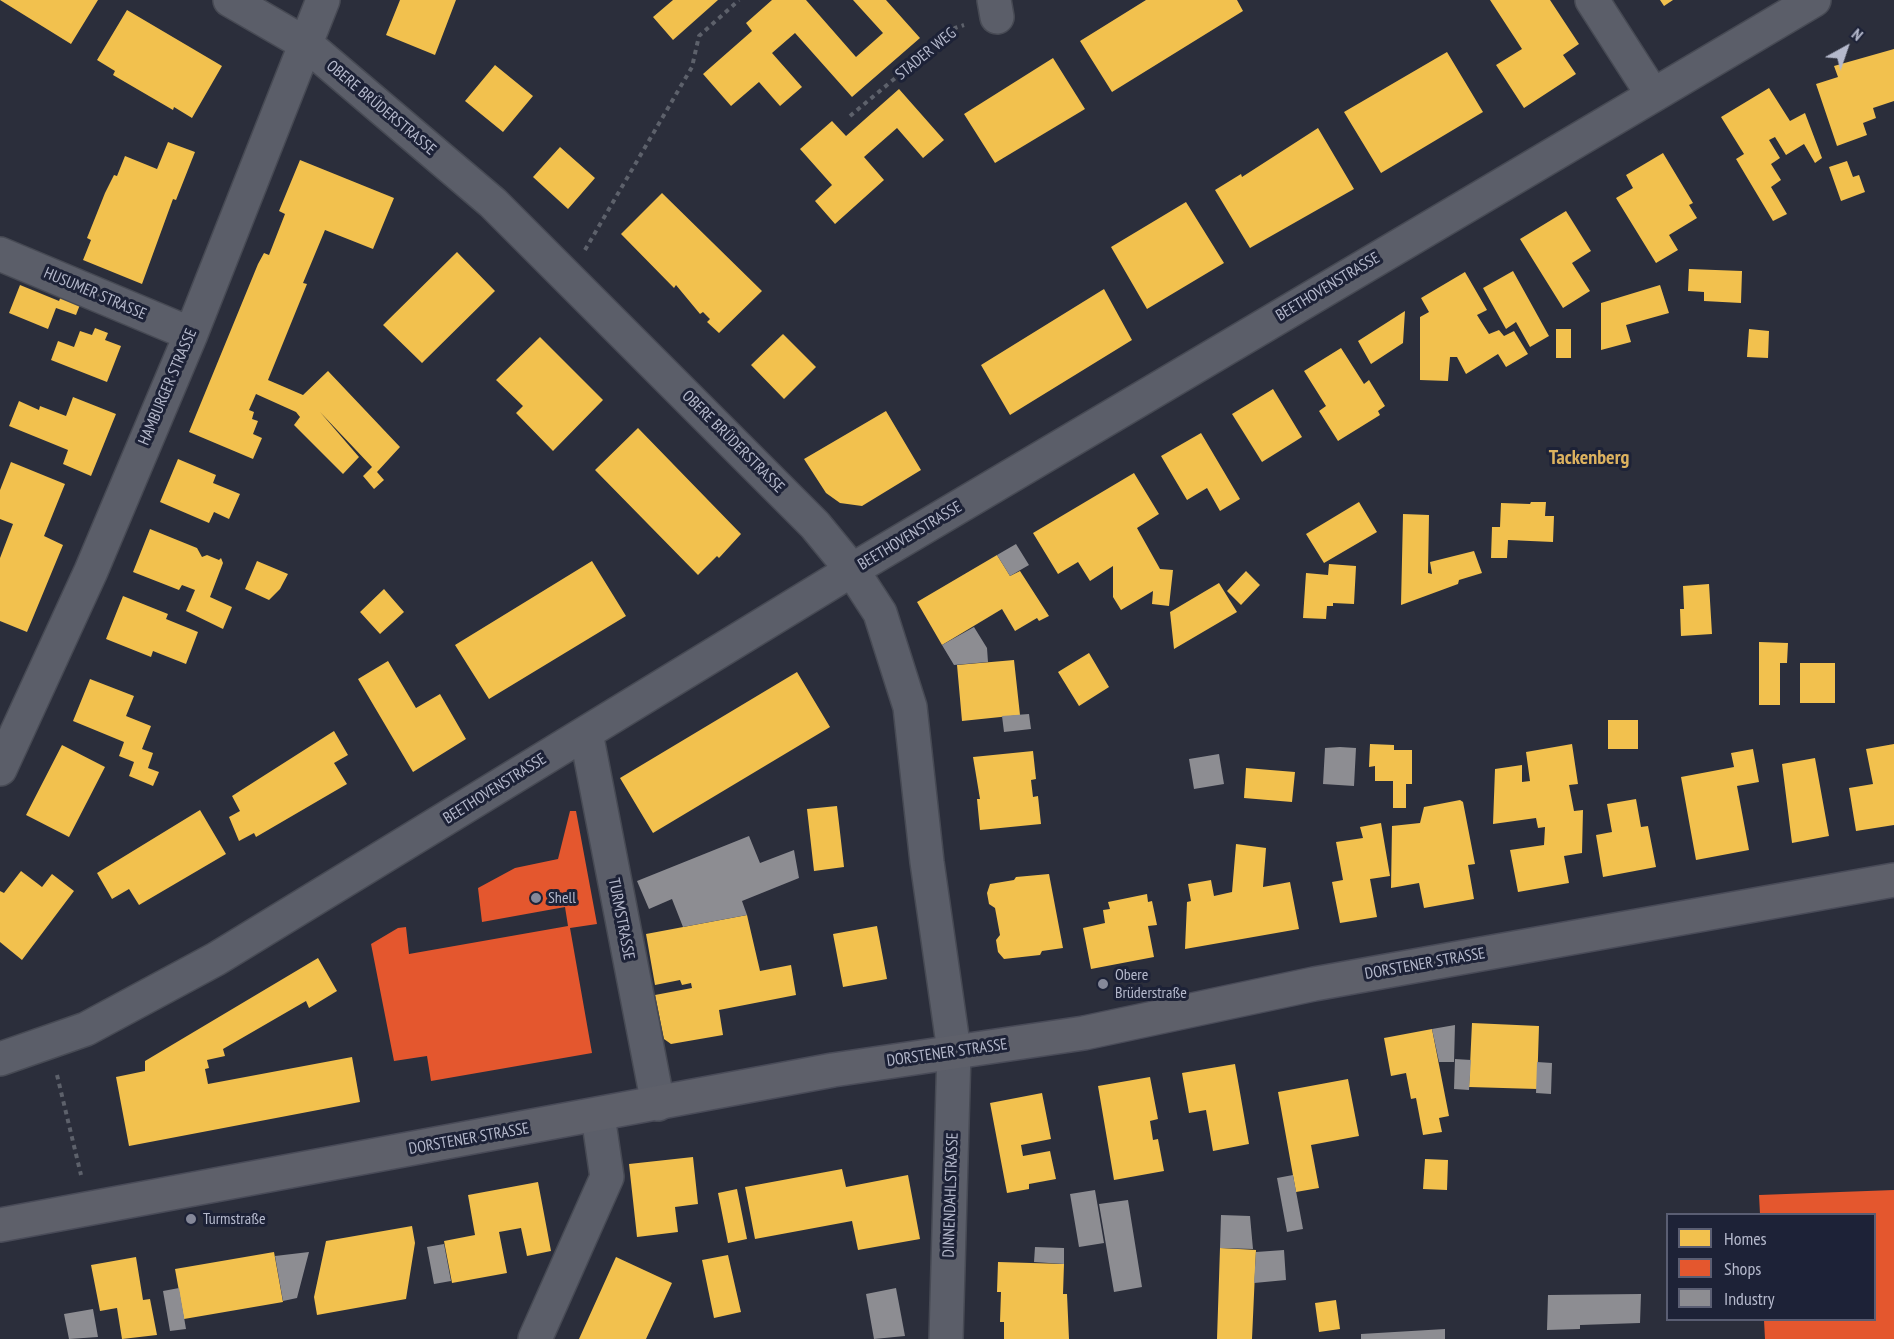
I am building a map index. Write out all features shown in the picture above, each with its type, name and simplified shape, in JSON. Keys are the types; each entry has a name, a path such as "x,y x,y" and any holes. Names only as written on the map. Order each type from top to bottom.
{"main road":[{"name":"DORSTENER STRASSE","path":"0,1225 598,1116 833,1070 1084,1033 1314,984 1894,880"}],"street":[{"name":"OBERE BRÜDERSTRASSE","path":"230,0 306,44 493,203 570,276 815,525 852,570 880,613 910,707 927,862 954,1051"},
{"name":"HAMBURGER STRASSE","path":"0,769 91,571 191,334 323,0"},
{"path":"1592,0 1653,95"},
{"name":"BEETHOVENSTRASSE","path":"0,1059 86,1029 216,959 852,570 1814,0"},
{"name":"HUSUMER STRASSE","path":"0,254 191,334"},
{"name":"TURMSTRASSE","path":"586,733 658,1104"},
{"name":"DINNENDAHLSTRASSE","path":"946,1339 954,1051"},
{"path":"535,1339 607,1178 598,1116"}],"path":[{"path":"570,276 692,67 699,36 739,0"},
{"name":"STADER WEG","path":"850,116 954,28 995,8"},
{"path":"49,1042 88,1208"}],"building: Homes":[{"path":"0,0 98,0 71,44"},
{"path":"400,0 456,0 435,55 386,35"},
{"path":"673,0 718,0 673,40 653,17"},
{"path":"772,0 806,0 856,57 883,33 853,0 886,0 920,38 852,97 795,33 772,53 802,87 780,106 759,82 731,106 703,74 752,31 746,23"},
{"path":"1146,0 1237,0 1243,11 1112,92 1080,41"},
{"path":"1490,0 1550,0 1579,44 1563,55 1576,74 1524,108 1496,65 1522,49"},
{"path":"1660,0 1673,0 1664,6"},
{"path":"127,10 222,66 192,118 174,107 173,110 113,75 115,71 97,60"},
{"path":"1894,49 1894,101 1873,108 1876,118 1863,123 1867,135 1837,146 1816,84 1838,77 1834,66"},
{"path":"1447,52 1483,112 1381,173 1344,112"},
{"path":"1053,58 1085,109 995,163 964,114"},
{"path":"495,65 533,96 503,132 465,101"},
{"path":"1769,88 1790,121 1805,113 1822,158 1815,163 1804,144 1786,155 1775,137 1769,140 1780,158 1771,164 1781,180 1771,187 1787,214 1773,221 1736,159 1744,154 1721,117"},
{"path":"899,89 944,140 923,158 897,128 864,157 884,180 835,224 815,201 832,185 800,149 832,121 846,136"},
{"path":"1318,128 1354,189 1250,248 1215,190 1241,174 1242,177"},
{"path":"168,142 195,152 176,200 173,199 142,284 83,260 91,240 87,238 105,193 114,175 117,176 125,156 157,169"},
{"path":"560,147 595,178 568,209 533,177"},
{"path":"1663,153 1693,203 1689,205 1697,218 1669,235 1678,250 1656,263 1616,198 1633,188 1626,175"},
{"path":"300,160 394,198 373,249 325,230 303,283 307,284 268,380 303,395 328,371 400,447 377,472 384,480 374,489 363,476 372,467 320,412 359,457 343,474 294,425 300,417 296,412 256,394 249,410 254,412 252,419 258,421 253,434 262,438 253,459 189,432 258,264 264,253 269,255 285,214 279,211"},
{"path":"1847,161 1853,177 1859,175 1865,192 1841,201 1829,167"},
{"path":"662,193 762,291 719,333 707,322 710,319 703,312 700,314 676,285 674,288 621,234"},
{"path":"1186,202 1224,263 1147,309 1111,247"},
{"path":"1566,211 1591,251 1572,263 1590,291 1563,308 1520,239"},
{"path":"457,252 495,291 422,363 383,325"},
{"path":"1689,269 1742,271 1741,303 1704,301 1704,292 1688,291"},
{"path":"1513,271 1549,336 1530,347 1516,322 1506,329 1483,288"},
{"path":"1465,272 1487,310 1477,315 1489,334 1499,330 1504,336 1514,331 1528,354 1506,367 1498,354 1466,374 1457,357 1450,357 1448,381 1420,380 1420,317 1429,312 1421,298"},
{"path":"20,285 59,301 62,294 81,302 76,315 56,308 48,329 9,313"},
{"path":"1660,285 1669,313 1626,325 1631,342 1601,350 1601,303"},
{"path":"1104,289 1132,340 1010,415 981,365"},
{"path":"1405,311 1403,343 1371,364 1358,341"},
{"path":"95,328 108,333 105,340 121,346 107,382 51,360 58,341 74,347 80,331 92,335"},
{"path":"1556,329 1571,329 1571,358 1556,358"},
{"path":"1749,329 1769,331 1768,358 1747,357"},
{"path":"783,334 816,367 784,399 751,365"},
{"path":"540,337 603,400 553,451 516,413 523,406 496,380"},
{"path":"1341,348 1364,384 1369,380 1385,406 1378,411 1380,415 1338,441 1319,411 1326,406 1304,371"},
{"path":"1273,389 1302,437 1262,462 1232,414"},
{"path":"73,397 116,414 91,476 63,464 68,450 9,426 19,401 39,410 40,406 66,416"},
{"path":"886,411 921,470 862,506 840,503 826,493 804,459"},
{"path":"638,428 741,534 719,558 717,556 698,575 595,470"},
{"path":"1201,433 1240,499 1220,511 1207,488 1187,500 1161,456"},
{"path":"178,459 216,475 213,483 240,494 229,519 214,512 209,523 160,502"},
{"path":"11,462 65,484 44,536 63,545 27,632 0,621 0,558 13,524 0,519 0,490"},
{"path":"1134,473 1159,514 1137,528 1160,569 1173,570 1169,606 1152,604 1153,591 1121,610 1113,597 1113,566 1090,581 1078,562 1058,574 1033,533"},
{"path":"1359,502 1377,532 1324,563 1306,534"},
{"path":"1531,502 1546,502 1545,516 1554,516 1553,542 1508,540 1507,558 1491,558 1492,527 1500,527 1501,503 1530,504"},
{"path":"1403,514 1429,515 1428,573 1432,574 1430,562 1474,551 1482,573 1459,580 1458,584 1401,605"},
{"path":"150,529 197,548 202,557 207,555 219,560 221,558 223,563 210,597 232,607 223,629 186,611 195,590 182,585 179,590 133,572"},
{"path":"997,555 1010,576 1020,571 1049,616 1039,621 1037,618 1015,631 1002,609 942,645 917,602"},
{"path":"257,561 288,574 280,589 269,600 245,589"},
{"path":"592,561 626,616 489,699 455,645"},
{"path":"1329,564 1356,566 1354,604 1333,603 1333,606 1327,606 1326,619 1303,618 1306,573 1328,575"},
{"path":"1246,571 1260,585 1241,605 1227,591"},
{"path":"1219,583 1237,612 1174,649 1170,612"},
{"path":"1709,584 1712,634 1681,636 1680,609 1684,609 1683,586"},
{"path":"384,589 404,612 380,634 360,612"},
{"path":"123,596 168,614 166,619 198,632 186,664 153,651 151,657 106,639"},
{"path":"1759,642 1788,643 1787,663 1780,663 1780,705 1759,705"},
{"path":"1089,653 1109,687 1079,706 1058,672"},
{"path":"1014,660 1020,715 962,721 957,665"},
{"path":"388,661 416,708 440,694 466,739 413,772 358,679"},
{"path":"1800,663 1835,663 1835,703 1800,703"},
{"path":"797,672 830,727 653,833 620,778"},
{"path":"90,679 134,696 126,716 151,726 142,749 153,753 148,768 159,772 153,786 129,776 134,762 119,756 124,742 73,721"},
{"path":"1608,720 1638,720 1638,749 1608,749"},
{"path":"334,731 348,755 334,763 347,784 256,837 254,833 239,841 229,817 240,811 232,796"},
{"path":"1370,744 1394,745 1394,750 1412,750 1412,784 1406,784 1406,808 1393,808 1393,781 1375,781 1375,766 1369,767"},
{"path":"1572,744 1578,784 1569,785 1574,811 1583,810 1582,853 1564,856 1569,883 1518,892 1510,850 1544,845 1545,827 1538,828 1536,818 1493,824 1495,769 1522,765 1522,782 1530,781 1526,752"},
{"path":"1894,744 1894,825 1856,831 1849,788 1873,784 1866,749"},
{"path":"62,745 105,767 69,837 26,815"},
{"path":"1753,749 1759,782 1737,786 1749,850 1696,860 1681,777 1734,767 1731,753"},
{"path":"1033,751 1036,779 1031,780 1033,797 1038,796 1041,824 980,830 977,799 980,799 973,757"},
{"path":"1815,758 1829,836 1792,843 1782,764"},
{"path":"1246,768 1295,772 1292,802 1244,798"},
{"path":"1636,799 1641,827 1648,826 1656,867 1603,877 1596,835 1612,832 1607,804"},
{"path":"1460,800 1463,802 1475,864 1468,865 1474,899 1424,908 1419,883 1391,888 1392,826 1420,823 1424,807"},
{"path":"837,806 844,867 814,871 807,809"},
{"path":"200,810 226,854 139,905 129,889 112,899 97,873"},
{"path":"1381,823 1390,876 1370,879 1377,917 1340,923 1332,882 1343,880 1336,842 1363,838 1360,827"},
{"path":"1236,844 1266,848 1263,887 1290,882 1299,929 1185,949 1187,902 1191,901 1188,884 1211,880 1214,896 1232,892"},
{"path":"21,871 42,887 52,874 74,891 22,960 0,942 0,891 4,893"},
{"path":"1049,874 1063,948 1042,951 1040,955 1004,959 998,952 996,940 1000,935 995,908 989,904 987,893 990,884 1014,880 1016,877"},
{"path":"1147,894 1148,902 1152,901 1157,925 1148,926 1154,957 1091,969 1083,928 1105,923 1103,910 1110,909 1108,902"},
{"path":"747,915 760,971 791,965 796,995 719,1010 723,1035 671,1044 664,1039 655,995 692,988 691,983 682,985 680,980 655,985 646,934"},
{"path":"877,926 887,979 843,987 833,934"},
{"path":"318,958 337,991 309,1008 306,1001 223,1049 225,1056 207,1060 209,1068 205,1069 208,1084 352,1057 360,1102 129,1146 116,1077 145,1071 145,1061"},
{"path":"1472,1023 1539,1026 1537,1089 1469,1087"},
{"path":"1432,1029 1449,1116 1439,1118 1442,1132 1423,1135 1416,1098 1411,1099 1406,1073 1391,1076 1384,1038"},
{"path":"1235,1064 1249,1144 1213,1151 1206,1110 1189,1113 1182,1073"},
{"path":"1150,1077 1158,1119 1150,1121 1153,1140 1158,1139 1164,1171 1114,1180 1098,1086"},
{"path":"1348,1079 1359,1136 1311,1145 1319,1188 1296,1192 1278,1092"},
{"path":"1042,1093 1051,1139 1021,1145 1023,1156 1050,1151 1056,1179 1029,1184 1029,1189 1007,1193 990,1103"},
{"path":"693,1157 698,1204 675,1207 678,1232 637,1237 629,1164"},
{"path":"1425,1159 1448,1160 1447,1190 1423,1189"},
{"path":"842,1169 846,1187 908,1175 920,1239 858,1250 852,1221 755,1239 745,1187"},
{"path":"538,1182 551,1251 527,1256 521,1228 499,1232 507,1273 452,1283 444,1241 475,1235 468,1195"},
{"path":"737,1189 747,1239 728,1243 718,1193"},
{"path":"412,1226 415,1243 406,1299 317,1315 314,1297 326,1241"},
{"path":"1220,1248 1256,1250 1252,1339 1217,1339"},
{"path":"274,1252 283,1302 184,1319 175,1269"},
{"path":"728,1255 741,1312 714,1318 702,1260"},
{"path":"136,1257 143,1300 150,1299 157,1335 122,1339 117,1308 100,1311 91,1265"},
{"path":"616,1257 672,1283 646,1339 579,1339"},
{"path":"998,1262 1064,1264 1063,1294 1067,1294 1069,1339 1004,1339 1004,1322 1000,1322 1001,1292 997,1292"},
{"path":"1336,1300 1340,1329 1319,1332 1315,1303"}],"building: Shops":[{"path":"570,811 576,811 597,924 570,928 592,1053 431,1081 427,1056 394,1061 371,944 398,928 406,927 409,954 568,926 565,907 482,922 478,888 515,868 558,859"},
{"path":"1894,1190 1894,1339 1765,1339 1764,1321 1876,1321 1876,1213 1760,1213 1759,1195"}],"building: Industry":[{"path":"1016,544 1029,565 1010,576 997,555"},
{"path":"974,627 987,648 988,662 954,665 942,645"},
{"path":"1029,714 1031,729 1004,732 1002,716"},
{"path":"1325,748 1356,748 1354,786 1323,784"},
{"path":"1219,754 1224,784 1194,789 1189,759"},
{"path":"749,836 760,863 794,850 799,878 742,901 747,915 683,927 672,899 649,909 637,881"},
{"path":"1455,1025 1454,1062 1439,1062 1432,1029"},
{"path":"1455,1059 1471,1060 1469,1090 1454,1089"},
{"path":"1537,1062 1552,1063 1551,1094 1536,1093"},
{"path":"1293,1175 1303,1229 1287,1232 1277,1178"},
{"path":"1095,1190 1104,1243 1079,1247 1070,1194"},
{"path":"1128,1200 1142,1287 1114,1292 1099,1204"},
{"path":"1221,1215 1250,1216 1253,1249 1220,1248"},
{"path":"444,1244 451,1281 434,1284 427,1247"},
{"path":"1035,1247 1064,1248 1064,1264 1034,1262"},
{"path":"1284,1250 1286,1280 1254,1283 1256,1252"},
{"path":"309,1252 297,1298 283,1301 275,1256"},
{"path":"179,1288 186,1329 170,1331 163,1291"},
{"path":"896,1288 905,1336 874,1339 866,1294"},
{"path":"1641,1294 1640,1323 1580,1325 1580,1329 1547,1330 1548,1295"},
{"path":"93,1309 98,1337 69,1339 64,1314"},
{"path":"1445,1329 1445,1339 1361,1339 1361,1334"}],"place":[{"name":"Shell","path":"536,898"},
{"name":"Obere Brüderstraße","path":"1103,984"},
{"name":"Turmstraße","path":"191,1219"}],"district":[{"name":"Tackenberg","path":"1589,458"}]}
